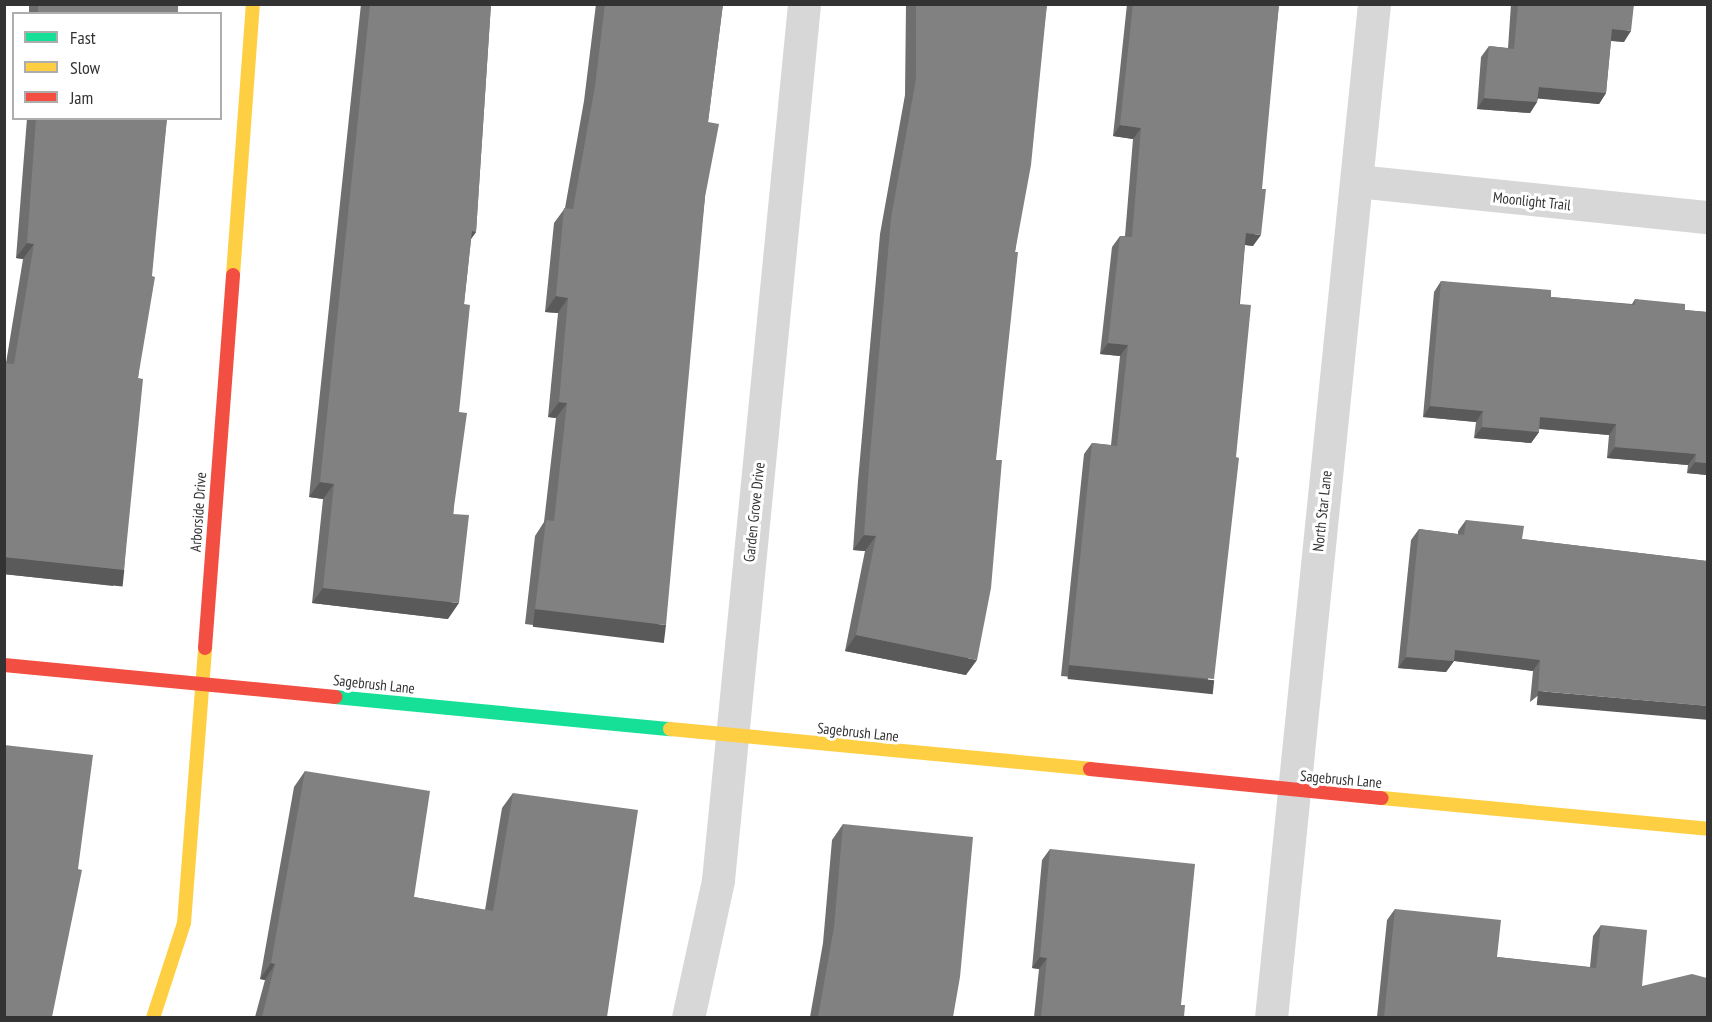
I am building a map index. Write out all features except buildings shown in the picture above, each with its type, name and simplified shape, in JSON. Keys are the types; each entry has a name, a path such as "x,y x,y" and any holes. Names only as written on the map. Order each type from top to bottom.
{"street":[{"name":"Arborside Drive","path":"153,1017 184,923 253,4"},
{"name":"Garden Grove Drive","path":"688,1017 718,880 804,4"},
{"name":"North Star Lane","path":"1271,1017 1374,4"},
{"name":"Moonlight Trail","path":"1357,181 1707,217"},
{"name":"Sagebrush Lane","path":"4,665 1293,791 1707,829"}],"traffic: fast":[{"path":"335,697 670,729"}],"traffic: slow":[{"path":"233,275 253,4"},
{"path":"153,1018 184,923 205,648"},
{"path":"670,729 1090,769"},
{"path":"1382,798 1708,829"}],"traffic: jam":[{"path":"205,648 233,275"},
{"path":"4,665 335,697"},
{"path":"1090,769 1382,798"}]}
